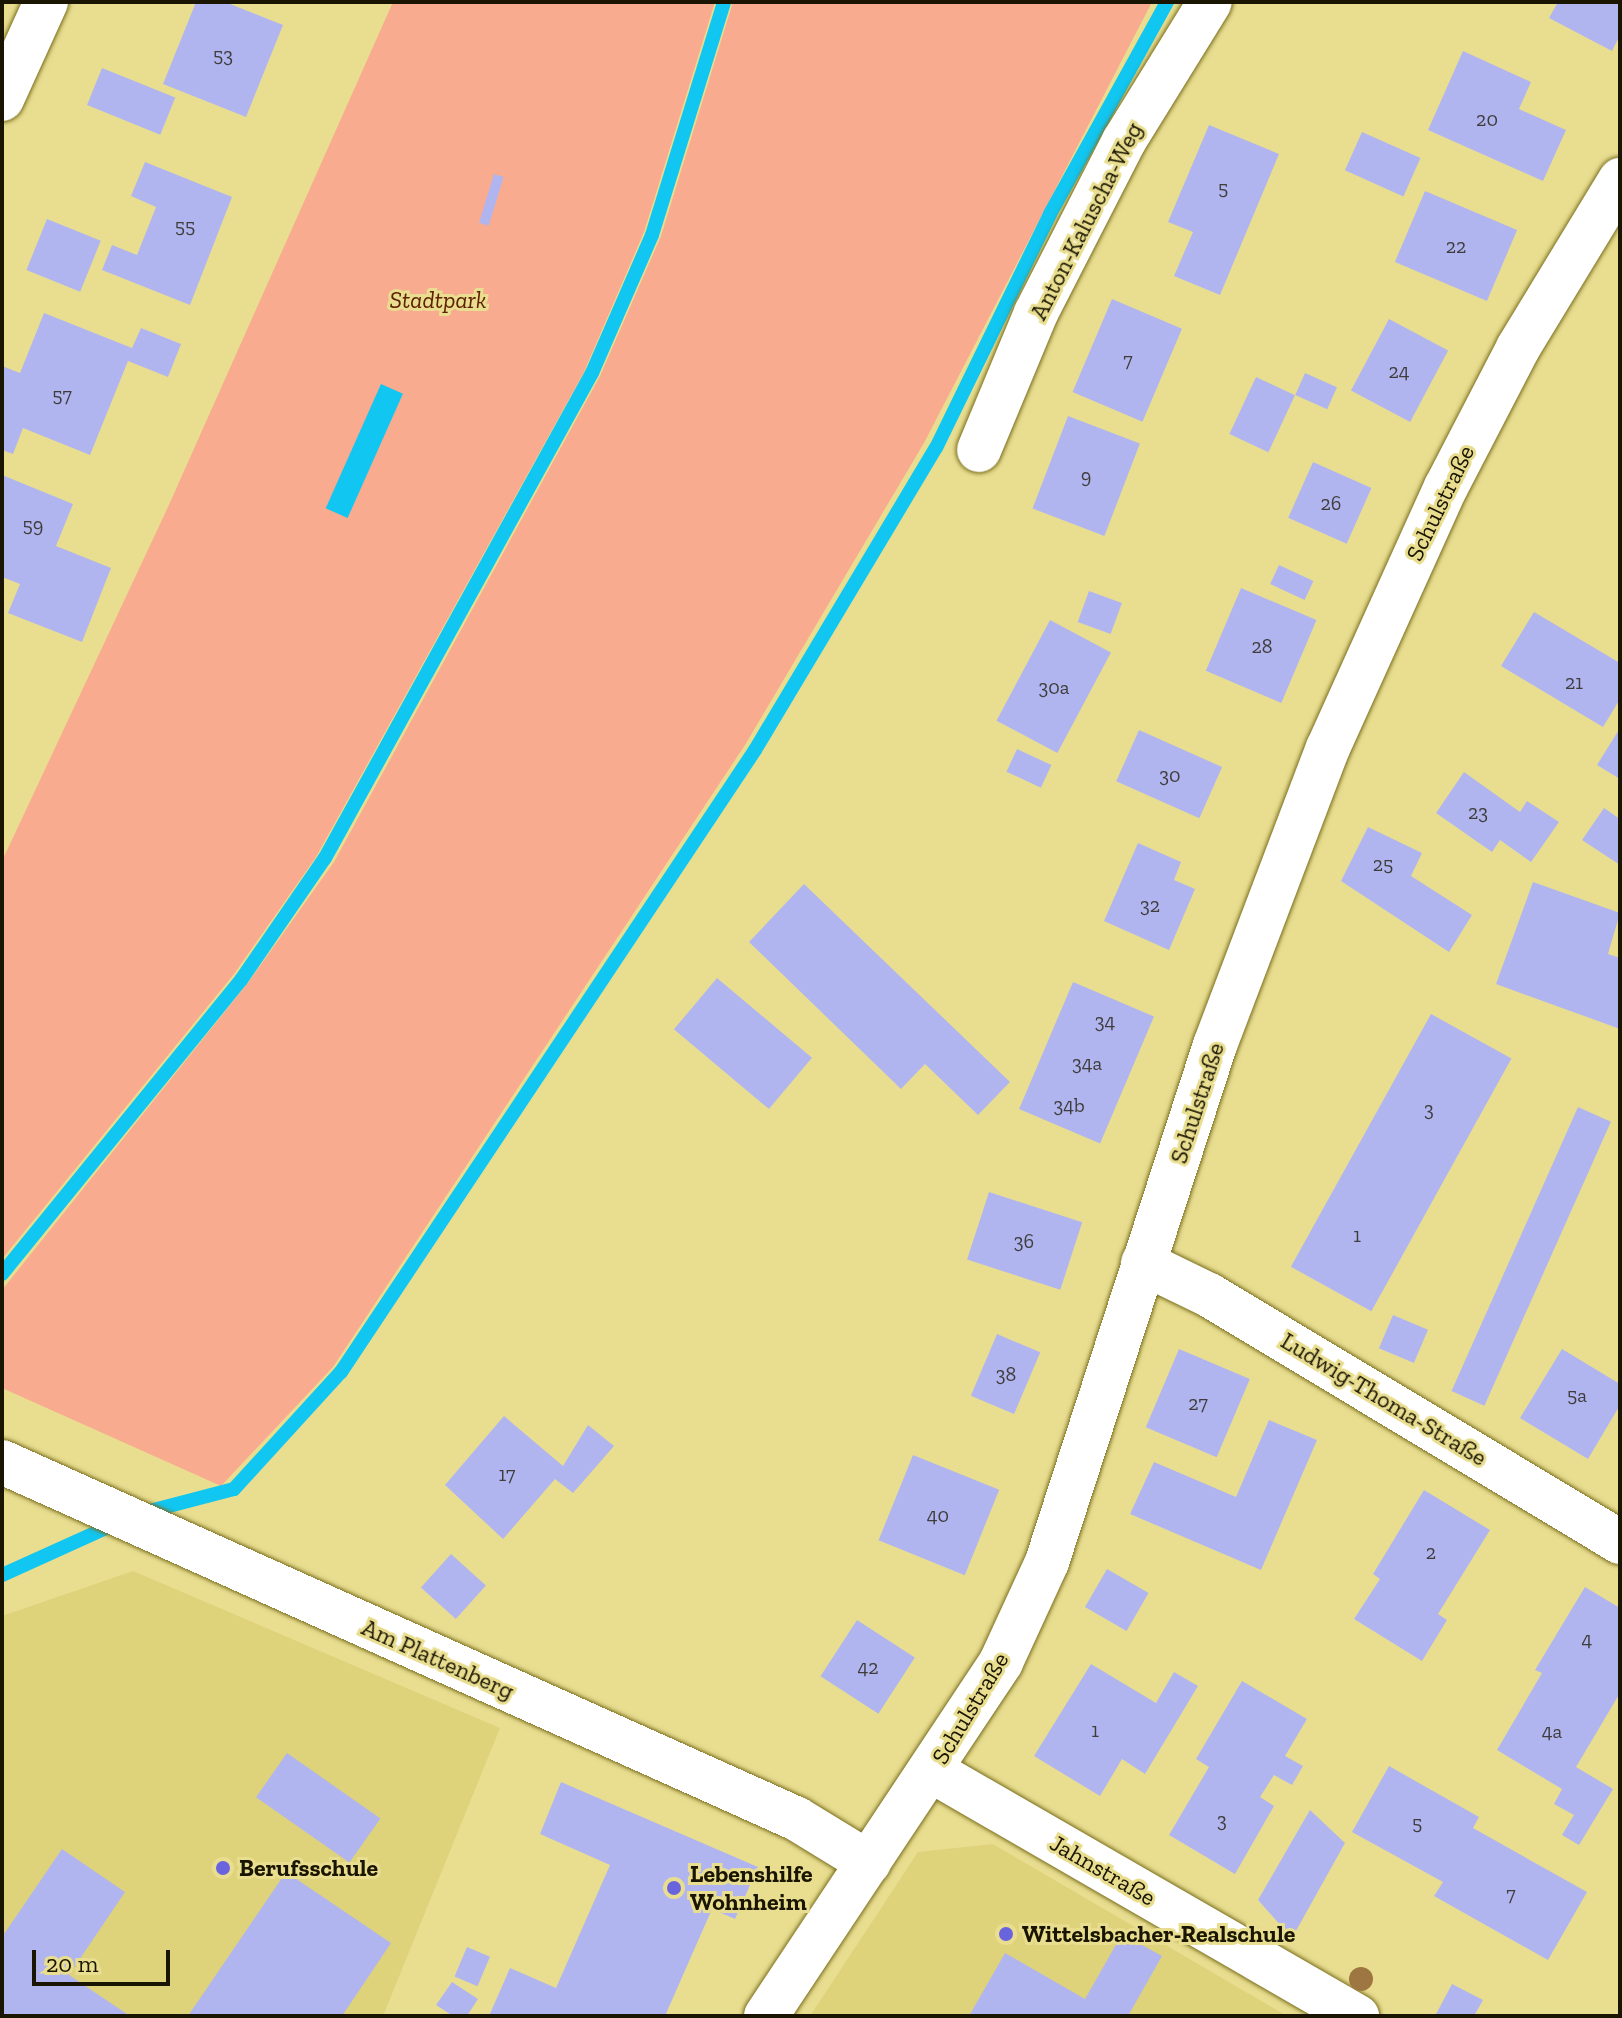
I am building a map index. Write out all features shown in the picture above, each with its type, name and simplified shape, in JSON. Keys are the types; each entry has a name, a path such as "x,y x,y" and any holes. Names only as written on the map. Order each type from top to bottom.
{"street":[{"path":"2,99 46,2"},
{"name":"Anton-Kaluscha-Weg","path":"979,450 1036,313 1124,141 1210,2"},
{"name":"Schulstraße","path":"766,2016 932,1771 1001,1662 1047,1562 1143,1263 1284,855 1379,628 1518,348 1620,180"},
{"name":"Ludwig-Thoma-Straße","path":"1143,1263 1209,1295 1620,1542"},
{"name":"Am Plattenberg","path":"2,1462 797,1819 869,1863"},
{"name":"Jahnstraße","path":"932,1771 1357,2016"}],"shaded area":[{"name":"Berufsschule","path":"133,1571 500,1728 383,2016 2,2016 2,1616"},
{"name":"Wittelsbacher-Realschule","path":"993,1844 1287,2016 810,2016 918,1852"}],"green space":[{"name":"Stadtpark","path":"393,2 715,2 644,232 584,372 316,857 234,974 2,1259 2,861 168,507"},
{"path":"733,2 1152,2 924,443 745,745 333,1367 221,1486 2,1388 2,1290 247,984 334,862 600,376 661,236"}],"water":[{"path":"381,384 403,394 348,518 326,508"}],"building":[{"path":"196,2 225,2 283,25 246,117 163,84"},
{"path":"1558,2 1620,2 1620,35 1612,51 1549,18"},
{"path":"1463,51 1531,82 1519,109 1566,130 1543,181 1428,130"},
{"path":"102,68 175,98 160,135 87,105"},
{"path":"1209,125 1279,154 1220,295 1174,276 1193,232 1168,222"},
{"path":"1362,132 1420,158 1403,196 1345,170"},
{"path":"145,162 232,197 190,305 102,270 112,245 137,255 156,207 131,196"},
{"path":"494,174 504,177 489,226 479,223"},
{"path":"1425,191 1517,230 1487,301 1395,262"},
{"path":"47,219 101,241 80,292 26,270"},
{"path":"1112,299 1182,329 1142,422 1073,392"},
{"path":"44,313 132,348 141,328 181,344 168,377 128,361 90,455 23,428 13,454 2,450 2,366 20,373"},
{"path":"1389,319 1448,350 1410,422 1351,391"},
{"path":"1305,373 1337,387 1327,409 1295,395"},
{"path":"1256,377 1295,395 1268,452 1229,434"},
{"path":"1068,416 1140,444 1104,536 1033,508"},
{"path":"1313,462 1371,488 1347,544 1288,518"},
{"path":"2,475 73,504 56,546 111,568 82,642 8,613 20,584 2,577"},
{"path":"1279,565 1313,581 1305,600 1270,584"},
{"path":"1241,588 1316,620 1281,703 1206,671"},
{"path":"1089,591 1122,603 1111,634 1078,622"},
{"path":"1534,612 1620,663 1620,699 1603,727 1501,666"},
{"path":"1050,620 1111,652 1057,753 996,721"},
{"path":"1620,728 1620,779 1597,765"},
{"path":"1139,730 1222,767 1199,818 1116,781"},
{"path":"1017,749 1051,765 1041,788 1006,772"},
{"path":"1464,772 1520,812 1527,801 1559,822 1531,862 1500,840 1492,852 1436,813"},
{"path":"1604,808 1620,819 1620,865 1582,840"},
{"path":"1368,827 1422,853 1411,876 1472,915 1449,952 1341,881"},
{"path":"1138,843 1181,862 1174,880 1195,889 1169,950 1104,921"},
{"path":"1533,882 1620,913 1608,954 1620,958 1620,1029 1496,984"},
{"path":"804,884 1010,1082 978,1115 925,1064 901,1089 749,942"},
{"path":"717,978 812,1058 769,1109 674,1029"},
{"path":"1073,982 1154,1016 1100,1143 1019,1109"},
{"path":"1431,1014 1511,1059 1371,1311 1291,1267"},
{"path":"1578,1107 1611,1122 1484,1406 1452,1391"},
{"path":"989,1192 1082,1222 1060,1290 967,1260"},
{"path":"1393,1315 1428,1330 1414,1363 1379,1348"},
{"path":"997,1334 1040,1352 1014,1414 971,1396"},
{"path":"1179,1349 1250,1379 1217,1457 1146,1427"},
{"path":"1562,1349 1620,1384 1620,1405 1588,1459 1520,1418"},
{"path":"504,1416 563,1466 588,1425 614,1446 573,1493 555,1479 503,1539 445,1485"},
{"path":"1269,1420 1317,1440 1261,1570 1130,1514 1154,1462 1236,1497"},
{"path":"913,1455 999,1490 965,1575 879,1540"},
{"path":"1424,1490 1490,1530 1438,1614 1447,1620 1422,1661 1354,1619 1380,1579 1373,1574"},
{"path":"451,1554 486,1585 456,1619 421,1587"},
{"path":"1107,1569 1149,1593 1127,1631 1085,1607"},
{"path":"1585,1587 1620,1608 1620,1693 1576,1767 1613,1789 1579,1845 1562,1835 1574,1815 1554,1804 1562,1789 1497,1750 1542,1673 1535,1670"},
{"path":"857,1620 915,1658 878,1714 821,1676"},
{"path":"1091,1664 1156,1703 1174,1672 1198,1686 1145,1774 1122,1759 1100,1796 1034,1756"},
{"path":"1242,1681 1307,1719 1285,1756 1303,1766 1292,1785 1274,1775 1260,1797 1274,1806 1235,1874 1169,1835 1209,1767 1196,1759"},
{"path":"287,1753 380,1818 349,1863 256,1797"},
{"path":"1389,1766 1479,1817 1473,1828 1587,1892 1548,1960 1434,1896 1443,1882 1352,1832"},
{"name":"Lebenshilfe Wohnheim","path":"561,1782 758,1867 735,1919 712,1909 665,2016 489,2016 510,1968 556,1988 610,1865 540,1834"},
{"path":"1310,1810 1345,1843 1292,1938 1258,1900"},
{"path":"62,1849 125,1892 69,1975 130,2016 2,2016 2,1937"},
{"path":"286,1872 391,1943 342,2016 188,2016"},
{"path":"1122,1934 1162,1956 1128,2016 969,2016 1005,1953 1085,1999"},
{"path":"467,1947 490,1957 478,1986 454,1976"},
{"path":"452,1982 478,1999 467,2016 453,2016 436,2005"},
{"path":"1452,1984 1483,2000 1474,2016 1435,2016"}],"waterway":[{"path":"2,1274 241,980 325,858 592,373 652,235 724,2"},
{"path":"142,1513 234,1489 341,1372 755,750 936,448 1050,214 1167,2"},
{"path":"2,1575 115,1524"}],"place":[{"name":"Berufsschule","path":"223,1868"},
{"name":"Lebenshilfe Wohnheim","path":"674,1888"},
{"name":"Wittelsbacher-Realschule","path":"1006,1934"}]}
